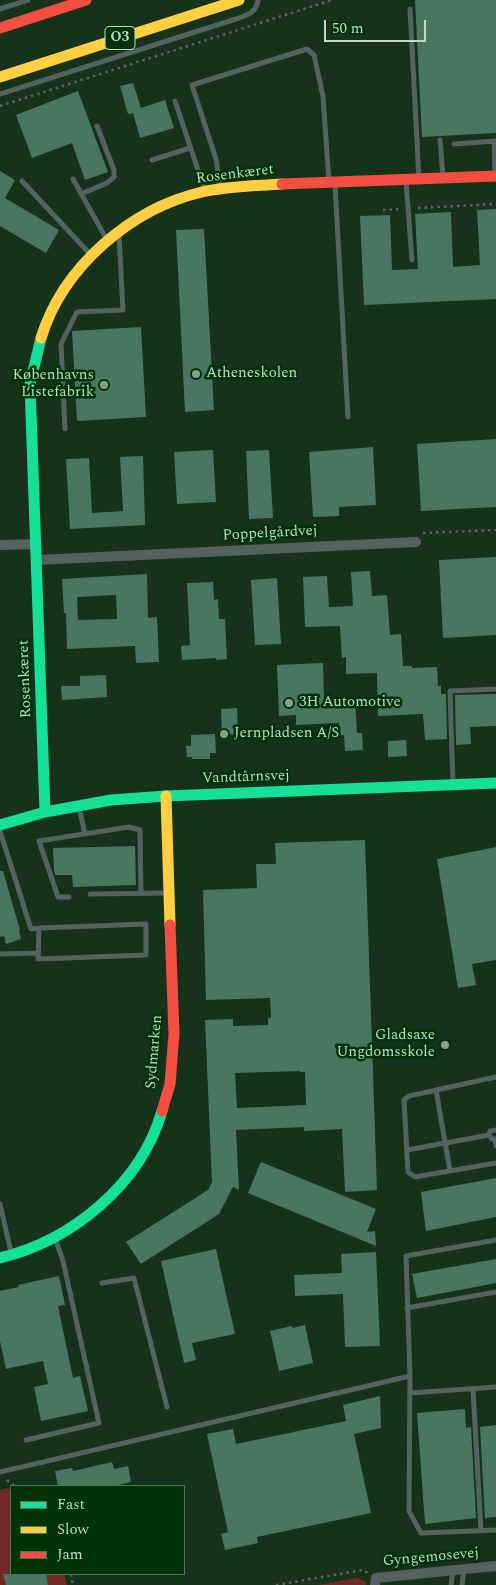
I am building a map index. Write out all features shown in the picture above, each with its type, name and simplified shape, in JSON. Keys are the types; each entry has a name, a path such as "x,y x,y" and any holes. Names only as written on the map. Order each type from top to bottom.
{"street":[{"path":"0,28 86,0"},
{"name":"O3","path":"0,77 239,0"},
{"name":"Rosenkæret","path":"45,812 30,384 37,352 47,322 65,288 91,255 119,231 168,203 220,188 496,176"},
{"name":"Poppelgårdvej","path":"36,560 416,542"},
{"path":"0,545 36,544"},
{"name":"Vandtårnsvej","path":"0,824 45,812 112,800 166,796 496,783"},
{"name":"Sydmarken","path":"0,1258 54,1238 88,1216 117,1189 140,1161 158,1125 170,1084 174,1034 166,796"},
{"name":"Gyngemosevej","path":"376,1581 496,1566"}],"lane":[{"path":"0,9 28,0"},
{"path":"0,94 244,16 252,13 258,0"},
{"path":"410,10 419,179"},
{"path":"220,188 216,160 192,85 307,49 314,55 323,96 332,182 348,417"},
{"path":"175,101 205,192"},
{"path":"81,194 107,183 114,177 114,170 97,126"},
{"path":"440,140 443,178"},
{"path":"454,144 495,141 496,176"},
{"path":"152,160 190,148"},
{"path":"73,179 107,241"},
{"path":"406,180 412,260"},
{"path":"22,181 91,255"},
{"path":"65,429 61,344 77,312 123,310 119,231"},
{"path":"452,785 450,691 496,689"},
{"path":"79,806 85,834"},
{"path":"69,898 58,897 39,840 129,827 140,830 141,893"},
{"path":"0,831 3,851 30,928 146,924 146,955 38,959 39,928"},
{"path":"90,894 170,893"},
{"path":"0,954 38,953"},
{"path":"496,1076 409,1096 404,1100 408,1172 414,1178 496,1163"},
{"path":"436,1090 450,1171"},
{"path":"407,1150 489,1135 490,1131 496,1130"},
{"path":"489,1135 492,1139 495,1139 496,1146"},
{"path":"0,1204 12,1255"},
{"path":"26,1440 99,1423 62,1260 54,1238"},
{"path":"496,1240 406,1256 410,1376 409,1511 421,1533 496,1530"},
{"path":"102,1283 134,1278 167,1407"},
{"path":"407,1308 496,1292"},
{"path":"0,1472 410,1376"},
{"path":"410,1393 496,1387"},
{"path":"473,1389 481,1531"},
{"path":"462,1585 464,1569"},
{"path":"451,1585 453,1570"}],"path":[{"path":"0,106 332,0"},
{"path":"383,210 496,204"},
{"path":"416,542 415,534 496,530"},
{"path":"276,1585 363,1570 376,1581"}],"shaded area":[{"path":"8,1488 10,1490 10,1575 64,1575 67,1585 0,1585 0,1490"},
{"path":"356,1578 367,1582 366,1585 318,1585"}],"building":[{"path":"415,0 496,0 496,133 422,137"},
{"path":"133,83 141,108 165,100 174,128 140,138 133,113 128,114 120,86"},
{"path":"78,91 108,172 85,180 72,143 32,158 16,115"},
{"path":"0,171 15,180 5,198 59,230 46,253 0,226"},
{"path":"496,209 496,299 364,305 360,216 390,215 392,270 418,269 415,214 451,212 453,267 480,265 477,210"},
{"path":"204,229 214,410 185,412 176,230"},
{"path":"141,327 146,417 77,421 72,331"},
{"path":"496,439 496,507 421,511 417,444"},
{"path":"373,447 376,505 339,507 339,516 313,517 309,452"},
{"path":"213,450 216,502 177,504 174,452"},
{"path":"269,450 273,518 249,519 246,451"},
{"path":"143,456 145,525 70,529 66,459 89,458 92,513 123,511 120,457"},
{"path":"496,557 496,635 443,638 439,560"},
{"path":"370,571 372,596 387,595 390,635 401,634 403,666 412,666 412,668 437,667 438,686 441,686 441,694 446,694 447,739 425,740 423,714 378,716 377,673 346,674 346,657 342,658 340,626 305,627 303,577 327,576 329,607 353,606 351,572"},
{"path":"147,574 148,618 157,617 159,662 136,663 135,646 67,649 66,613 64,613 62,579","holes":["116,595 117,619 78,620 77,597"]},
{"path":"277,578 281,644 255,645 251,580"},
{"path":"213,582 214,600 218,599 219,619 225,619 227,659 182,660 181,646 190,645 187,583"},
{"path":"323,663 324,699 355,698 357,733 362,733 363,750 345,751 344,735 339,735 339,723 296,725 296,715 279,716 277,665"},
{"path":"106,675 107,697 62,700 61,686 80,686 80,676"},
{"path":"496,694 496,726 470,727 471,744 456,745 455,695"},
{"path":"237,708 238,734 222,735 221,709"},
{"path":"215,734 216,753 210,753 210,759 192,759 192,757 187,757 186,746 191,746 191,735"},
{"path":"406,740 407,756 388,757 388,741"},
{"path":"365,840 377,1190 345,1192 342,1129 304,1131 304,1127 236,1130 239,1190 233,1187 219,1214 141,1264 126,1242 208,1190 212,1182 205,1020 233,1019 233,1026 268,1025 268,1018 271,1018 270,998 206,1000 203,890 257,888 256,864 276,864 275,843","holes":["305,1072 306,1105 237,1108 235,1073"]},
{"path":"135,846 136,885 73,887 72,875 55,875 53,848"},
{"path":"496,847 496,960 472,964 476,985 458,988 437,859"},
{"path":"0,871 3,871 21,939 6,944 4,936 0,937"},
{"path":"261,1162 376,1209 367,1232 375,1231 376,1246 248,1193"},
{"path":"496,1178 496,1217 426,1231 421,1192"},
{"path":"216,1249 235,1334 192,1343 196,1360 184,1363 161,1261"},
{"path":"376,1252 380,1346 345,1347 343,1294 295,1296 294,1275 342,1273 341,1254"},
{"path":"496,1259 496,1283 417,1298 412,1274"},
{"path":"59,1276 65,1305 58,1306 73,1378 80,1376 88,1411 41,1421 34,1387 48,1384 43,1361 6,1369 0,1341 0,1291"},
{"path":"305,1325 313,1363 279,1371 270,1331"},
{"path":"380,1396 381,1428 354,1434 371,1513 257,1537 258,1543 225,1550 221,1534 228,1532 207,1434 233,1429 236,1444 346,1421 343,1405"},
{"path":"465,1409 466,1428 471,1427 476,1518 425,1524 417,1413"},
{"path":"496,1425 496,1517 485,1518 480,1427"},
{"path":"112,1462 114,1469 128,1466 131,1482 118,1485 58,1485 55,1471 72,1468 73,1471"},
{"path":"3,1574 46,1575 48,1585 6,1585"}],"traffic: fast":[{"path":"41,338 30,384 45,812"},
{"path":"0,825 45,812 111,800 166,796 496,783"},
{"path":"0,1258 27,1250 53,1238 78,1223 100,1205 121,1185 138,1162 152,1138 162,1111"}],"traffic: slow":[{"path":"0,77 239,0"},
{"path":"41,338 51,312 65,288 83,265 125,227 175,200 202,192 232,187 282,184"},
{"path":"166,796 170,925"}],"traffic: jam":[{"path":"0,28 86,0"},
{"path":"282,184 496,176"},
{"path":"162,1111 170,1084 174,1034 170,925"}],"place":[{"name":"Atheneskolen","path":"196,374"},
{"name":"Københavns Listefabrik","path":"104,385"},
{"name":"3H Automotive","path":"289,703"},
{"name":"Jernpladsen A/S","path":"224,734"},
{"name":"Gladsaxe Ungdomsskole","path":"445,1045"}]}
